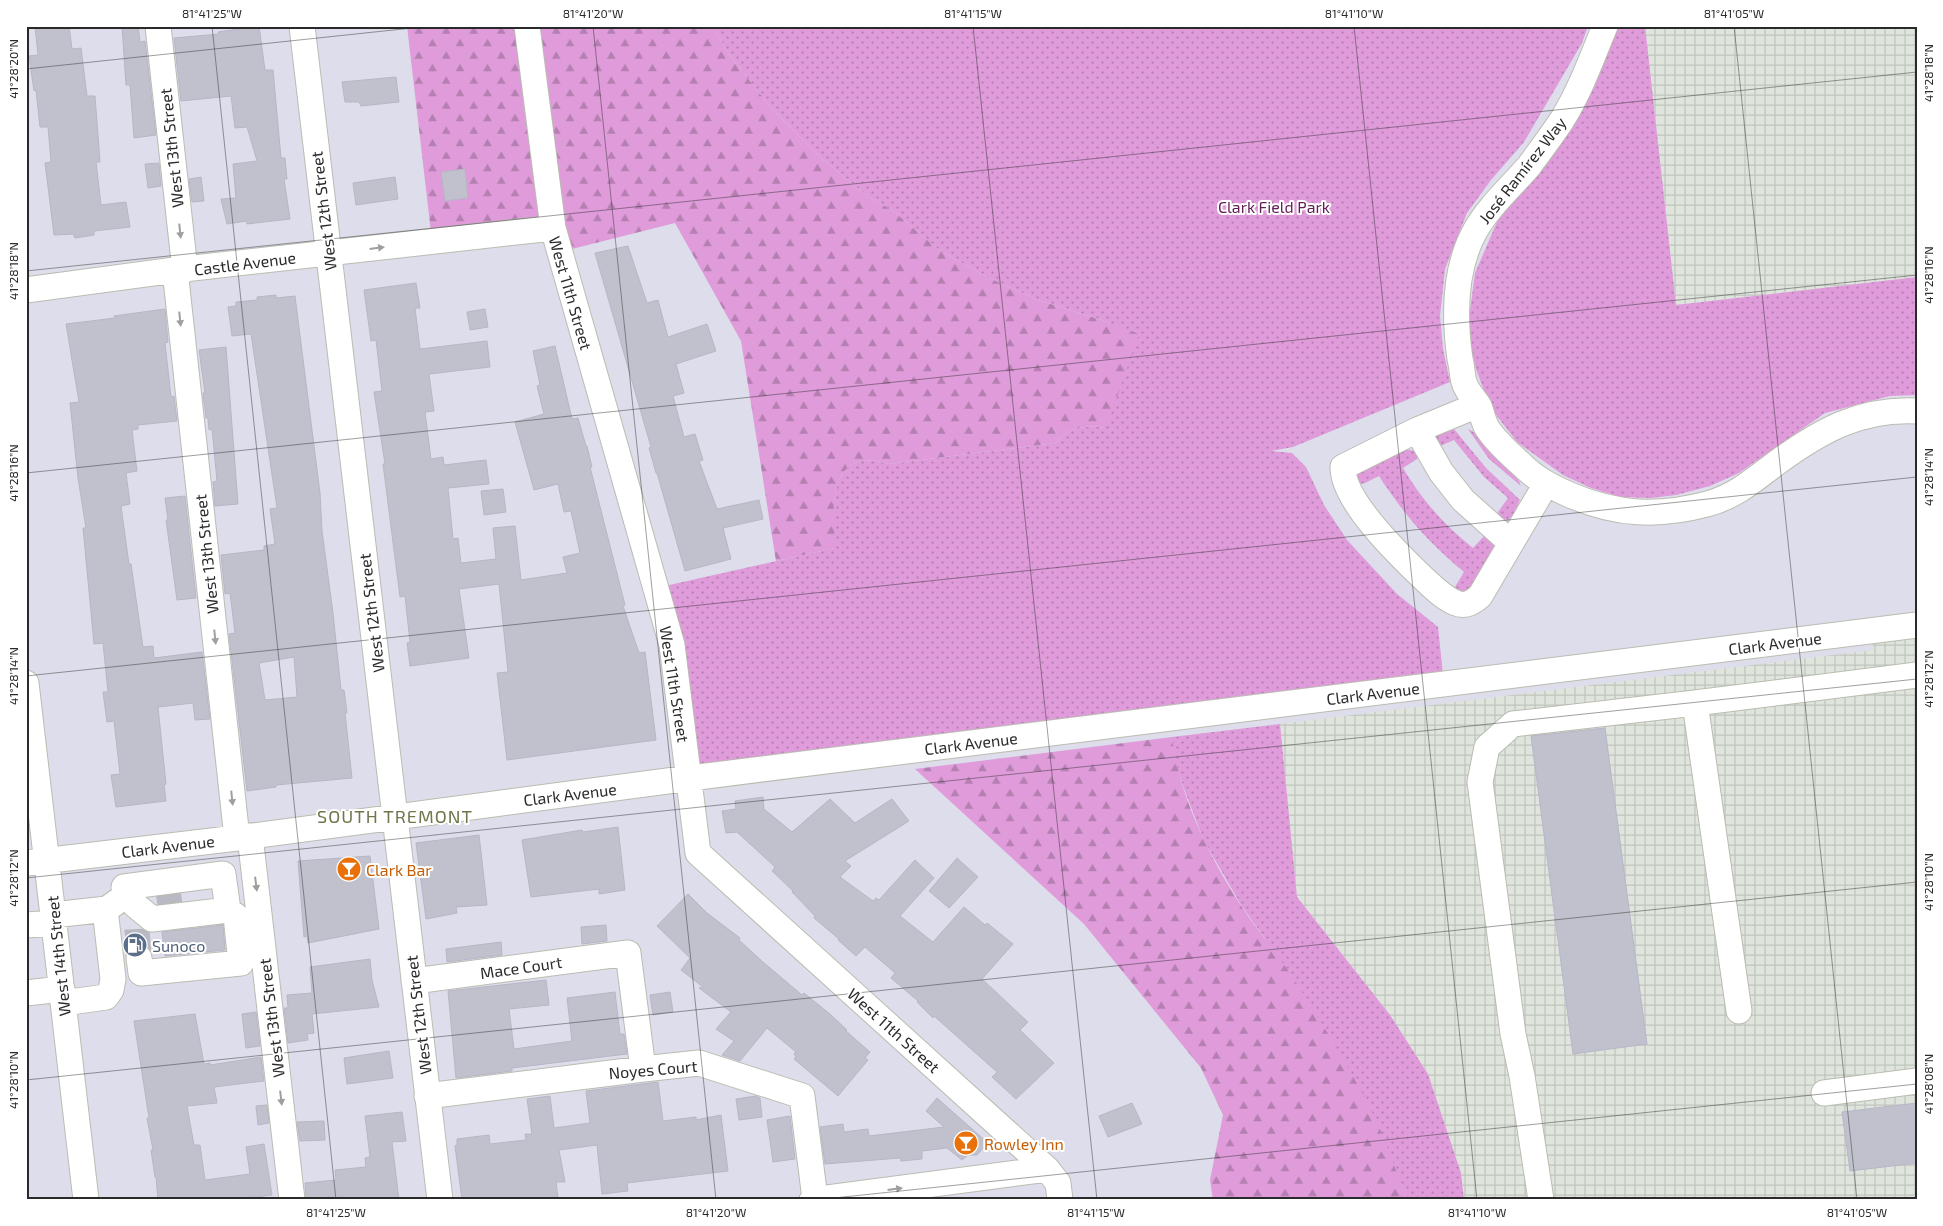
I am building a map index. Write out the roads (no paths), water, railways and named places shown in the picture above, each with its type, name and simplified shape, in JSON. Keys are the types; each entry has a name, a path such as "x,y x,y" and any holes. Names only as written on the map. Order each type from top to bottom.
{"street":[{"name":"West 13th Street","path":"158,26 235,838 292,1200"},
{"name":"West 12th Street","path":"302,26 440,1200"},
{"name":"West 11th Street","path":"527,26 553,228 672,645 698,853 1048,1169 1058,1182 1060,1200"},
{"name":"José Ramírez Way","path":"1605,26 1580,86 1562,120 1529,166 1485,216 1474,232 1462,265 1457,289 1457,337 1464,382 1470,395 1478,405 1486,426 1502,446 1527,470 1546,484 1588,503 1622,511 1649,513 1676,511 1710,503 1741,490 1806,442 1834,426 1864,415 1895,410 1917,411"},
{"name":"Castle Avenue","path":"26,290 180,270 553,228"},
{"path":"1478,405 1417,430 1343,466 1342,475 1352,495 1380,536 1437,591 1457,604 1470,604 1480,596 1546,484"},
{"path":"1417,430 1441,472 1463,500 1511,543"},
{"name":"Clark Avenue","path":"37,862 690,778 1917,625"},
{"path":"1541,1200 1522,1076 1513,1034 1480,782 1487,747 1513,724 1917,675"},
{"name":"West 14th Street","path":"26,683 37,862 54,919 86,1200"},
{"path":"1695,703 1740,1011"},
{"path":"139,958 141,973 241,962 236,916 226,892 235,838"},
{"path":"121,852 137,902 152,920 226,892"},
{"path":"185,898 226,892"},
{"path":"26,925 105,909 114,905 122,897 137,902 226,892"},
{"path":"26,993 106,997 111,990 113,979 105,909"},
{"name":"Mace Court","path":"414,982 628,953 643,1068"},
{"name":"Noyes Court","path":"427,1096 643,1068 699,1063 802,1096 816,1199"},
{"path":"1824,1093 1917,1082"},
{"path":"812,1200 1048,1169"}],"tunnel":[{"path":"157,902 185,898"},
{"path":"137,929 139,958"}],"place":[{"name":"Clark Bar","path":"349,869"},
{"name":"Sunoco","path":"135,945"},
{"name":"Rowley Inn","path":"966,1143"}],"district":[{"name":"SOUTH TREMONT","path":"395,816"}],"park label":[{"name":"Clark Field Park","path":"1274,206"}]}
